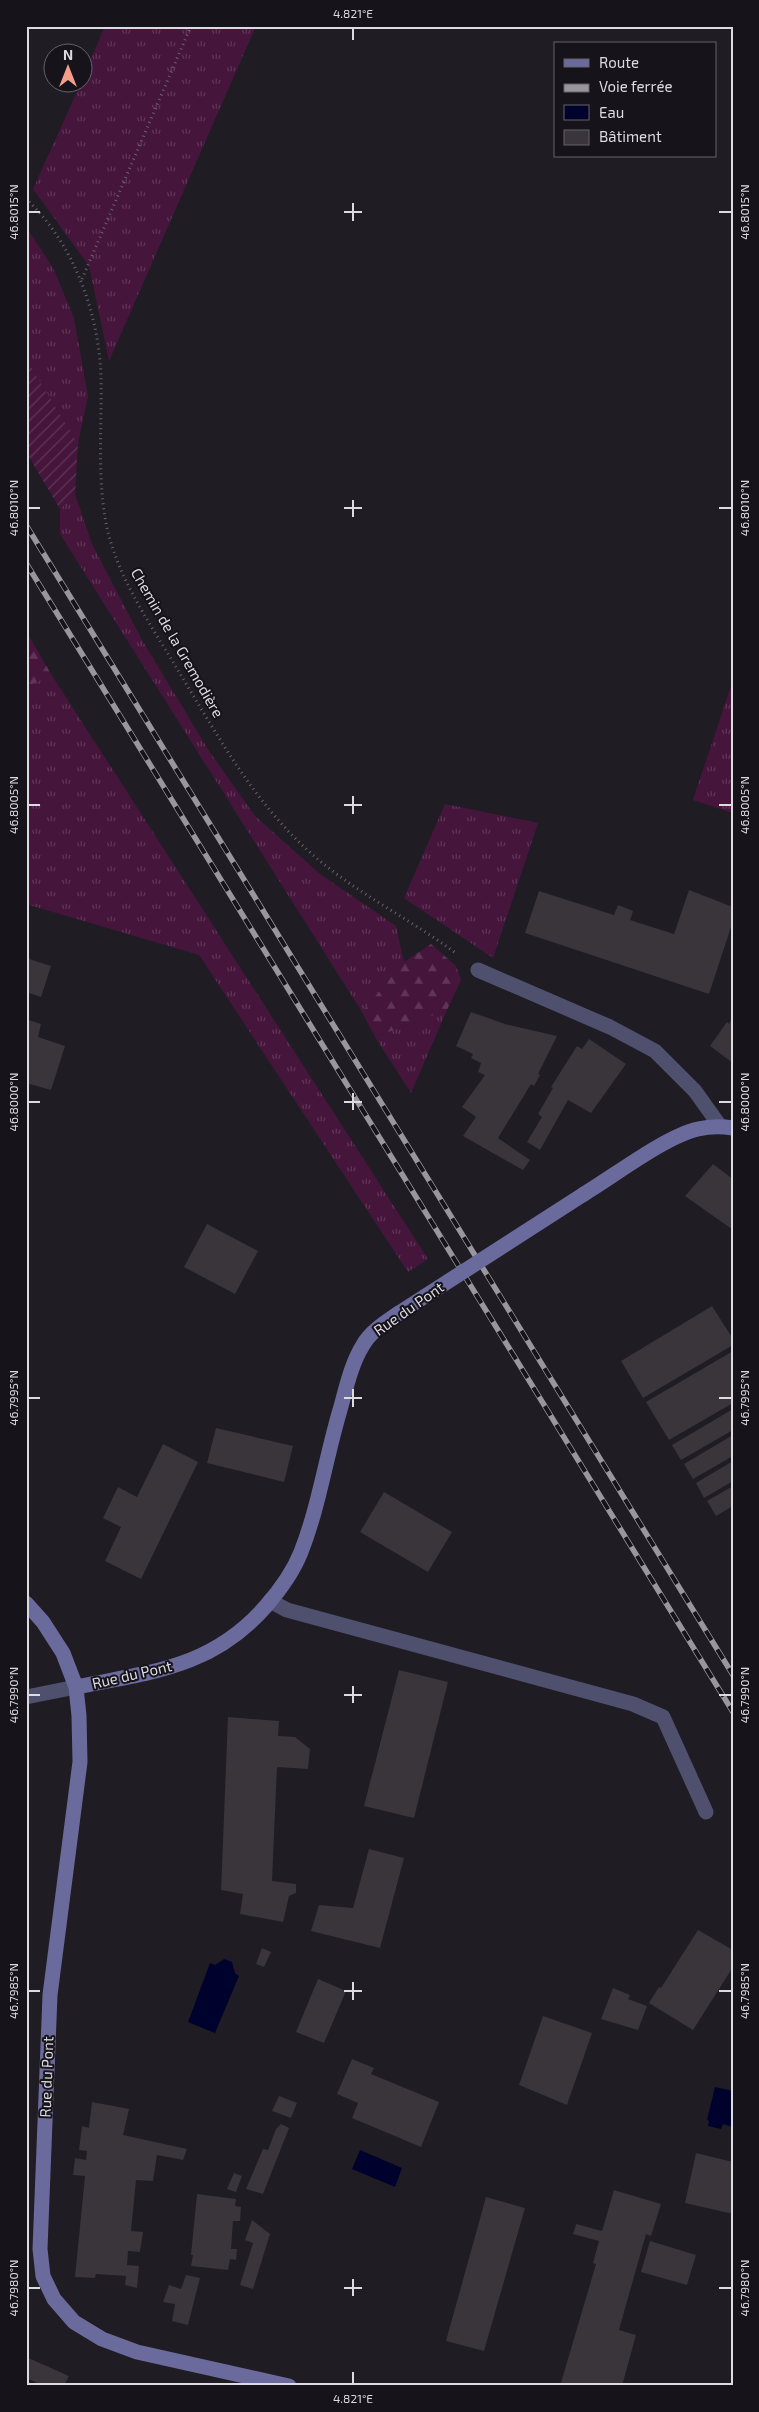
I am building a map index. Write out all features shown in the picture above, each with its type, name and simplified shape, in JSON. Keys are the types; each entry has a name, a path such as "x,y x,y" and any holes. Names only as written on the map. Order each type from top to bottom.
{"street":[{"path":"478,970 610,1027 655,1050 695,1091 726,1127"},
{"name":"Rue du Pont","path":"289,2386 137,2352 102,2339 74,2322 54,2299 43,2276 40,2249 50,1995 80,1762 76,1687 145,1674 190,1661 226,1644 257,1616 281,1588 300,1554 314,1514 351,1372 363,1345 377,1329 584,1194 671,1140 697,1129 726,1127"},
{"path":"270,1601 287,1610 633,1704 663,1717 706,1812"},
{"path":"26,1603 44,1622 64,1652 76,1687 26,1697"}],"path":[{"path":"82,280 191,26"},
{"name":"Chemin de la Gremodière","path":"26,198 53,230 82,280 95,328 100,373 101,478 106,523 117,562 145,616 232,760 276,820 319,861 357,889 437,940 478,970"}],"green space":[{"path":"105,26 256,26 109,361 89,266 33,189 77,92 92,92 92,57"},
{"path":"26,226 54,270 74,318 88,396 78,444 31,367 26,367"},
{"path":"26,367 31,367 78,444 75,494 60,509 26,452"},
{"path":"75,494 92,544 142,640 209,751 255,816 320,874 396,926 404,962 362,1012 60,534 60,509"},
{"path":"26,631 51,674 26,688"},
{"path":"51,674 428,1259 408,1272 199,955 26,904 26,688"},
{"path":"733,680 733,813 693,800"},
{"path":"445,804 538,823 493,958 404,898"},
{"path":"431,944 456,966 461,980 447,1010 375,1037 362,1012 404,962"},
{"path":"447,1010 411,1093 375,1037"}],"water":[{"path":"224,1959 232,1962 235,1973 239,1976 215,2033 188,2022 210,1963 215,1965"},
{"path":"715,2087 733,2091 733,2127 723,2124 721,2129 708,2126 709,2121 707,2120"},
{"path":"360,2150 402,2168 395,2187 352,2169"}],"building":[{"path":"689,890 733,907 733,921 709,994 525,933 539,891 614,915 618,905 633,911 630,920 674,934"},
{"path":"26,958 51,966 41,997 26,992"},
{"path":"471,1012 505,1024 557,1036 534,1086 531,1084 498,1138 530,1160 523,1170 463,1136 476,1117 462,1107 485,1075 478,1072 481,1063 471,1058 473,1054 456,1046"},
{"path":"733,1016 733,1063 710,1046 727,1022 729,1024"},
{"path":"26,1019 41,1024 38,1037 65,1046 51,1090 26,1083 29,1066 26,1065"},
{"path":"589,1039 626,1064 591,1113 568,1100 540,1150 527,1142 542,1117 538,1114 553,1088 551,1087 577,1046 582,1049"},
{"path":"713,1164 733,1179 733,1230 685,1196"},
{"path":"207,1224 258,1251 235,1294 184,1267"},
{"path":"712,1306 733,1339 733,1345 643,1398 621,1361"},
{"path":"733,1351 733,1403 669,1440 646,1402"},
{"path":"733,1409 733,1430 681,1460 672,1445"},
{"path":"216,1428 293,1446 284,1482 207,1463"},
{"path":"733,1435 733,1456 693,1479 684,1464"},
{"path":"163,1444 198,1462 141,1579 105,1561 121,1527 103,1518 118,1487 137,1497"},
{"path":"733,1461 733,1481 704,1498 696,1483"},
{"path":"733,1486 733,1506 716,1516 707,1501"},
{"path":"384,1492 452,1532 428,1572 360,1532"},
{"path":"399,1670 448,1682 414,1818 364,1806"},
{"path":"228,1717 279,1721 278,1736 295,1737 310,1749 308,1769 277,1767 272,1881 296,1884 296,1893 289,1896 283,1922 240,1914 243,1894 221,1890"},
{"path":"369,1849 404,1858 380,1948 311,1931 319,1905 353,1908"},
{"path":"698,1930 733,1950 733,1967 693,2030 649,2003 659,1987 661,1988"},
{"path":"262,1948 271,1952 264,1967 256,1964"},
{"path":"318,1979 346,1991 324,2043 296,2032"},
{"path":"613,1988 630,1995 628,1999 647,2006 638,2030 601,2019"},
{"path":"543,2016 592,2033 567,2105 519,2085"},
{"path":"352,2059 374,2068 371,2074 439,2102 421,2147 352,2118 358,2103 337,2094"},
{"path":"279,2096 297,2103 291,2118 272,2111"},
{"path":"92,2102 129,2109 123,2135 187,2149 183,2160 157,2155 153,2181 136,2180 131,2231 143,2232 140,2252 128,2251 127,2265 139,2266 137,2288 125,2285 126,2276 96,2274 95,2278 75,2277 85,2176 73,2175 75,2158 86,2160 87,2151 79,2150 82,2126 89,2128"},
{"path":"281,2124 289,2128 263,2194 246,2189 263,2149 268,2150 276,2129"},
{"path":"696,2153 733,2162 733,2214 685,2203"},
{"path":"234,2173 242,2176 236,2192 227,2189"},
{"path":"614,2190 661,2204 651,2236 646,2234 619,2330 636,2335 622,2386 560,2386 596,2264 593,2263 599,2241 573,2234 576,2224 602,2231"},
{"path":"197,2194 236,2199 235,2206 241,2207 240,2221 233,2221 231,2249 237,2249 236,2260 230,2259 228,2270 191,2266"},
{"path":"486,2197 525,2208 484,2351 446,2341"},
{"path":"252,2220 270,2234 253,2289 240,2285 253,2243 245,2240"},
{"path":"650,2241 696,2255 687,2285 641,2272"},
{"path":"186,2275 200,2278 188,2325 172,2321 175,2304 163,2302 169,2285 181,2289"},
{"path":"26,2357 69,2376 64,2386 44,2386 26,2378"}],"railway":[{"path":"26,525 733,1675"},
{"path":"26,563 733,1712"}]}
